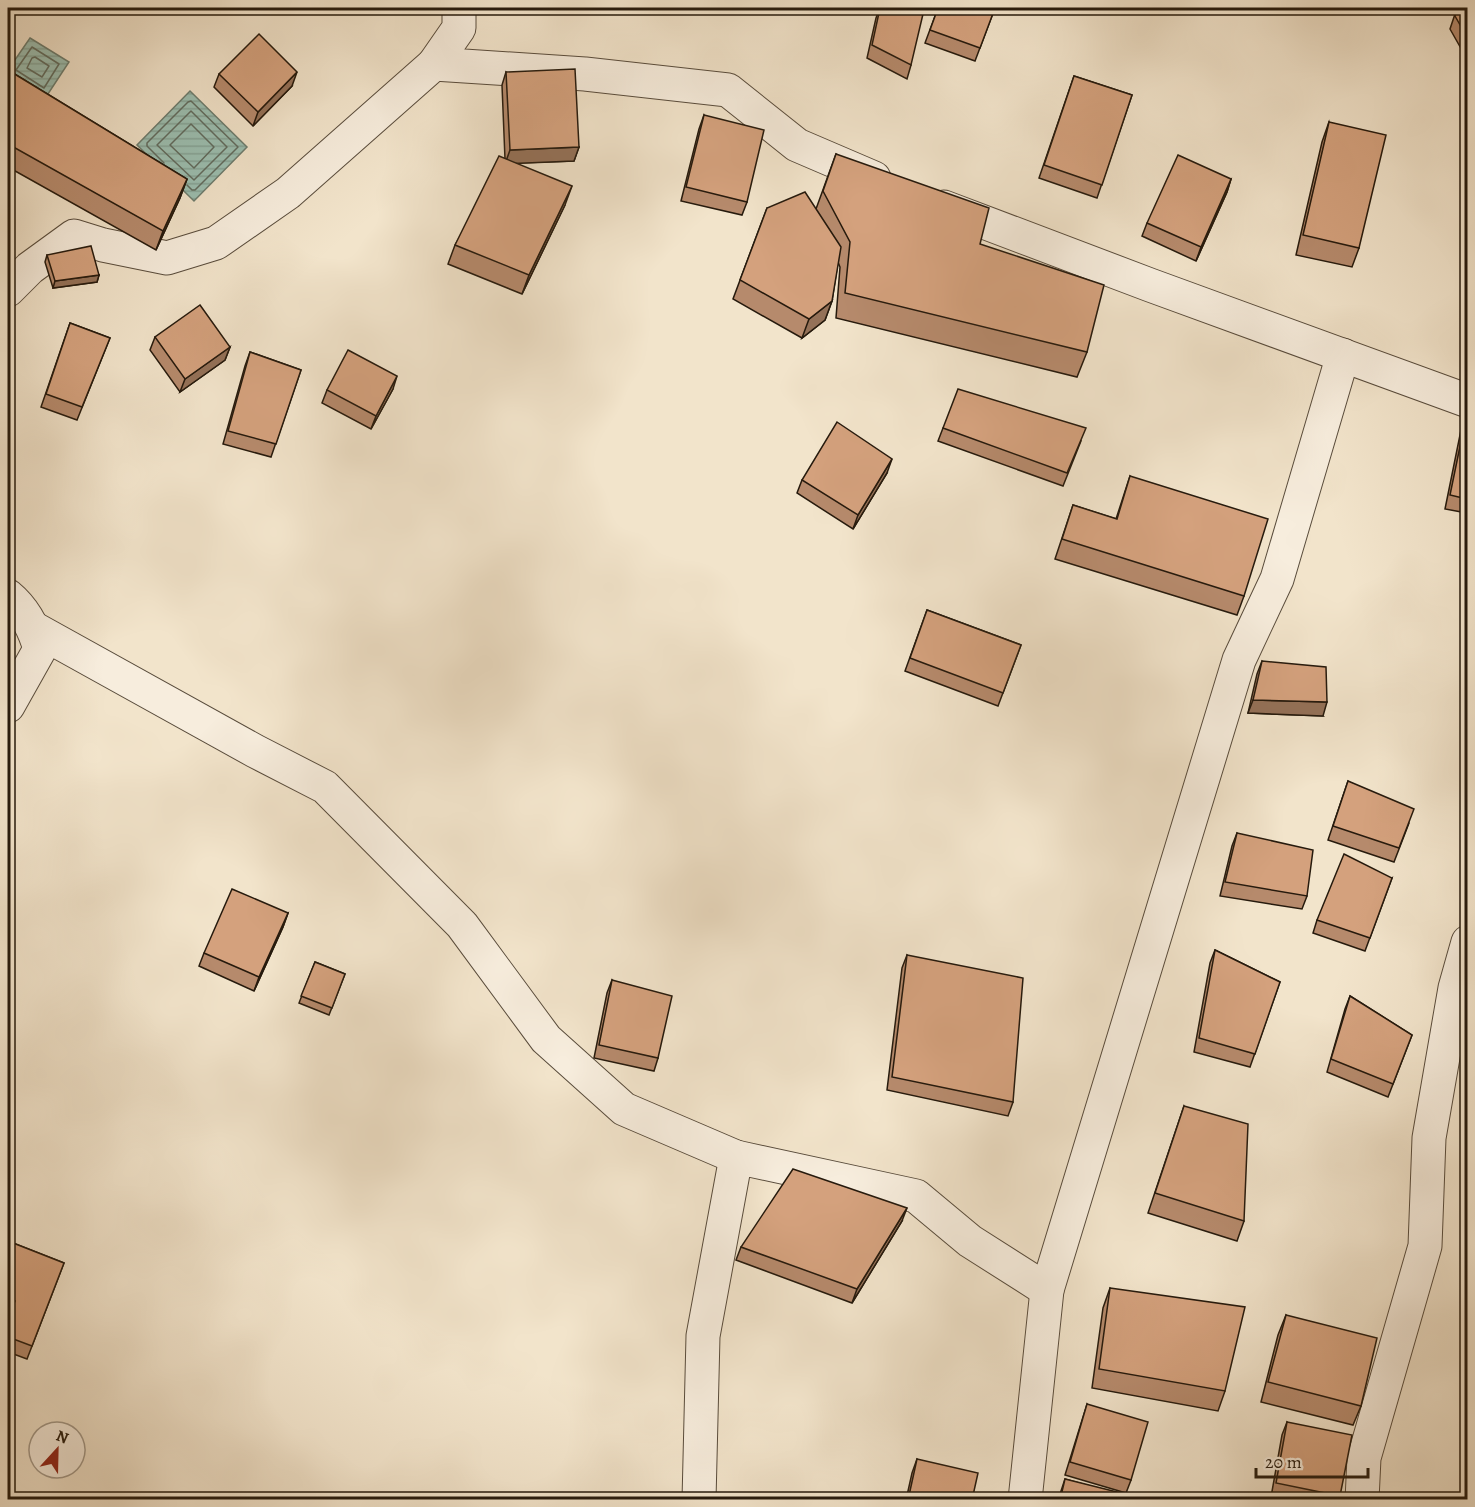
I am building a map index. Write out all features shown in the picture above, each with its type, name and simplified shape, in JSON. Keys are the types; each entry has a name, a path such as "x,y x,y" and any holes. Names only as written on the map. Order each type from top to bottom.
{"street":[{"path":"8,290 30,268 74,236 103,245 166,258 216,243 288,193 434,64 459,28 459,8"},
{"path":"434,64 585,74 728,90 797,144 907,192 1150,285 1467,401"},
{"path":"1025,1500 1047,1290 1239,660 1277,579 1343,355"},
{"path":"8,596 35,629 40,649 8,706"},
{"path":"35,629 244,745 325,787 462,925 546,1039 624,1109 736,1157 916,1196 970,1242 1047,1290"},
{"path":"1362,1500 1364,1458 1425,1246 1429,1138 1455,988 1467,942"},
{"path":"699,1500 703,1336 736,1157"}],"water":[{"path":"30,38 69,62 46,97 8,73"},
{"path":"190,91 247,147 194,201 137,145"}],"building":[{"path":"880,8 894,8 923,14 911,65 872,45"},
{"path":"938,8 995,8 980,48 930,30"},
{"path":"1458,8 1467,8 1467,37 1455,16"},
{"path":"259,34 297,72 258,112 219,74"},
{"path":"575,69 579,147 510,150 506,72"},
{"path":"8,70 187,179 163,231 8,144"},
{"path":"1074,76 1132,95 1102,185 1044,165"},
{"path":"704,115 764,130 747,202 686,187"},
{"path":"1329,122 1386,135 1359,248 1303,235"},
{"path":"836,154 989,208 980,244 1104,285 1087,352 845,293 850,242 823,191"},
{"path":"1178,155 1231,179 1201,247 1147,223"},
{"path":"499,156 572,186 529,275 455,245"},
{"path":"805,192 841,247 832,301 809,319 740,280 767,208"},
{"path":"91,246 99,275 55,281 47,255"},
{"path":"200,305 230,347 185,379 155,337"},
{"path":"70,323 110,338 82,407 46,394"},
{"path":"348,350 397,376 376,416 327,390"},
{"path":"250,352 301,370 276,444 228,431"},
{"path":"958,389 1086,428 1067,473 943,428"},
{"path":"1467,417 1467,499 1450,495"},
{"path":"837,422 892,459 858,515 802,480"},
{"path":"8,442 11,493 8,493"},
{"path":"1130,476 1268,519 1244,596 1062,539 1073,505 1117,519"},
{"path":"927,610 1021,645 1003,693 910,658"},
{"path":"1262,661 1326,667 1327,702 1253,700"},
{"path":"1348,781 1414,809 1399,848 1333,826"},
{"path":"1237,833 1313,850 1307,896 1225,882"},
{"path":"1344,854 1392,878 1370,938 1317,920"},
{"path":"232,889 288,913 259,977 204,953"},
{"path":"1215,950 1280,982 1255,1054 1199,1038"},
{"path":"907,955 1023,978 1013,1102 892,1077"},
{"path":"315,962 345,974 332,1008 301,996"},
{"path":"612,980 672,996 658,1058 599,1045"},
{"path":"1350,996 1412,1035 1393,1084 1331,1059"},
{"path":"1184,1106 1248,1124 1244,1221 1155,1193"},
{"path":"793,1169 907,1208 857,1289 741,1247"},
{"path":"8,1241 64,1263 32,1346 8,1337 8,1320 15,1301 8,1298"},
{"path":"1110,1288 1245,1307 1225,1391 1099,1369"},
{"path":"1286,1315 1377,1338 1361,1406 1268,1382"},
{"path":"1087,1404 1148,1422 1131,1480 1070,1462"},
{"path":"1287,1422 1352,1435 1340,1496 1276,1483"},
{"path":"917,1459 978,1473 972,1500 908,1500"},
{"path":"1065,1479 1141,1498 1140,1500 1060,1500"}]}
